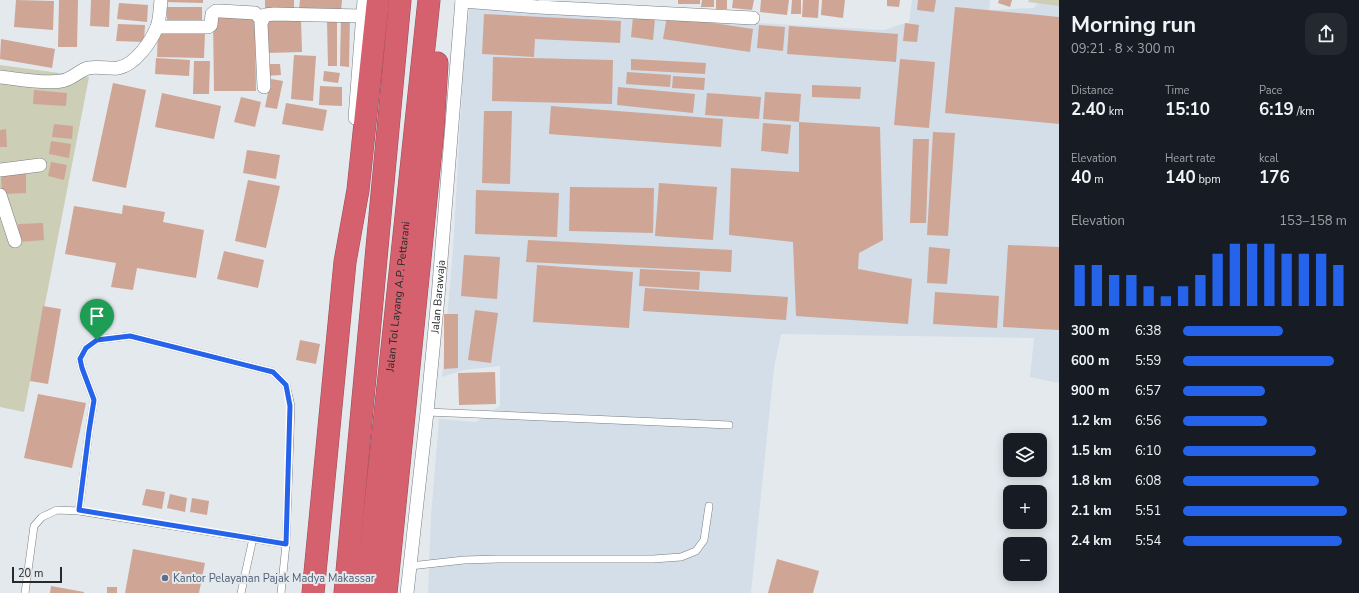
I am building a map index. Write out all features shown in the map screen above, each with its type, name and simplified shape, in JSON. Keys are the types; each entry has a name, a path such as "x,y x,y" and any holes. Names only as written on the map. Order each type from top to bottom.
{"highway":[{"path":"313,593 345,262 358,190 378,0"},
{"path":"344,593 400,0"},
{"name":"Jalan Tol Layang A.P. Pettarani","path":"366,593 410,192 429,0"},
{"path":"386,593 433,130 440,0"}],"street":[{"path":"0,77 49,82 61,81 70,79 89,68 117,68 123,66 131,62 140,54 157,27 162,0"},
{"path":"345,262 364,0"},
{"path":"462,0 546,8 753,18"},
{"name":"Jalan Barawaja","path":"407,593 438,297 462,0"},
{"path":"157,27 208,27 211,25 212,14 220,11 255,13 262,20"},
{"path":"264,87 262,20 265,15 362,16"},
{"path":"0,170 40,165"},
{"path":"0,195 14,241"}],"lane":[{"path":"79,510 94,400 80,359 86,348 97,340 130,336 273,372 286,385 290,406 286,544 282,593"},
{"path":"427,412 729,425"},
{"path":"410,566 464,560 638,559 681,557 696,551 704,540 709,506"},
{"path":"25,593 34,526 42,517 57,510 79,510 286,544"},
{"path":"241,593 253,538"}],"shaded area":[{"path":"912,0 990,0 989,10 1034,8 1039,0 1059,0 1059,383 1030,377 1034,338 781,334 774,368 751,593 428,593 431,517 439,419 476,422 500,406 500,366 464,370 442,377 453,250 465,41 470,7 884,30 909,23"}],"green space":[{"path":"1029,0 1059,0 1059,6 1028,2"},
{"path":"0,65 89,77 24,412 0,407"}],"building":[{"path":"16,0 54,1 53,30 14,27"},
{"path":"59,0 78,0 77,47 58,47"},
{"path":"91,0 110,0 109,27 90,26"},
{"path":"165,0 203,0 203,3 165,2"},
{"path":"265,0 294,0 294,11 265,11"},
{"path":"300,0 342,0 341,12 299,10"},
{"path":"678,0 700,0 700,4 678,4"},
{"path":"702,0 714,0 714,7 701,7"},
{"path":"716,0 727,0 727,9 716,9"},
{"path":"733,0 754,0 752,10 732,8"},
{"path":"761,0 789,0 787,15 760,12"},
{"path":"792,0 801,0 801,14 791,14"},
{"path":"803,0 819,0 818,18 802,17"},
{"path":"822,0 845,0 843,18 821,15"},
{"path":"887,0 900,0 899,7 887,6"},
{"path":"918,0 936,0 934,12 917,10"},
{"path":"999,0 1012,0 1010,7 998,3"},
{"path":"119,3 148,5 147,22 117,19"},
{"path":"167,7 202,7 202,22 167,22"},
{"path":"955,7 1059,17 1059,124 945,113"},
{"path":"484,14 621,21 620,43 535,39 534,57 482,54"},
{"path":"341,16 350,16 349,67 340,66"},
{"path":"667,16 753,29 750,52 663,39"},
{"path":"633,17 655,19 653,40 631,37"},
{"path":"213,18 255,18 256,91 214,91"},
{"path":"266,20 301,20 302,52 266,53"},
{"path":"327,21 337,21 337,66 328,66"},
{"path":"905,23 919,25 917,42 903,41"},
{"path":"118,24 145,25 144,42 116,41"},
{"path":"759,25 785,27 783,51 757,48"},
{"path":"789,26 898,34 896,62 787,54"},
{"path":"158,32 205,33 204,58 157,57"},
{"path":"1,39 55,49 52,68 0,59"},
{"path":"294,55 316,56 313,101 291,99"},
{"path":"493,57 613,60 612,104 492,101"},
{"path":"156,58 190,60 189,76 155,74"},
{"path":"631,59 706,63 705,74 631,70"},
{"path":"900,59 935,62 929,128 894,125"},
{"path":"194,61 210,61 209,94 193,94"},
{"path":"264,64 280,64 281,75 265,76"},
{"path":"324,71 340,73 338,83 323,81"},
{"path":"627,72 671,75 670,87 626,84"},
{"path":"673,76 705,78 704,90 672,88"},
{"path":"271,79 283,81 277,109 265,107"},
{"path":"113,83 146,90 126,188 92,181"},
{"path":"812,85 861,87 860,99 812,97"},
{"path":"320,86 342,87 342,106 319,105"},
{"path":"618,87 695,94 693,113 617,105"},
{"path":"34,90 67,93 66,106 33,104"},
{"path":"765,92 801,94 799,122 763,119"},
{"path":"162,93 221,106 214,139 155,127"},
{"path":"707,93 761,97 759,119 705,115"},
{"path":"241,97 261,102 255,127 234,122"},
{"path":"286,103 327,110 323,131 282,124"},
{"path":"551,106 723,119 721,147 549,134"},
{"path":"484,111 512,111 510,184 482,183"},
{"path":"799,122 880,127 883,240 859,253 858,269 912,279 908,324 796,316 793,242 729,235 731,168 799,172"},
{"path":"763,123 791,125 788,154 761,151"},
{"path":"54,124 73,126 72,139 52,137"},
{"path":"6,129 7,147 0,147 0,130"},
{"path":"933,132 955,133 948,236 927,235"},
{"path":"913,139 929,139 926,223 910,223"},
{"path":"51,141 71,144 69,158 49,154"},
{"path":"247,150 280,155 276,179 243,173"},
{"path":"51,162 67,165 64,180 48,176"},
{"path":"26,174 26,193 2,194 1,175"},
{"path":"248,180 280,186 266,248 235,241"},
{"path":"659,183 717,187 713,240 655,236"},
{"path":"570,187 654,188 653,233 569,231"},
{"path":"476,190 559,193 557,237 475,234"},
{"path":"123,205 165,212 163,222 204,230 196,278 137,268 133,290 111,287 116,263 65,254 74,206 122,214"},
{"path":"43,223 44,240 19,242 18,224"},
{"path":"528,240 732,250 731,272 526,262"},
{"path":"1008,245 1059,247 1059,330 1003,327"},
{"path":"929,247 950,249 947,284 927,283"},
{"path":"224,251 264,260 258,288 217,279"},
{"path":"464,255 500,257 497,299 461,296"},
{"path":"537,265 633,272 629,328 533,322"},
{"path":"640,269 700,272 699,290 639,286"},
{"path":"645,288 788,297 786,320 643,311"},
{"path":"935,292 999,296 997,328 933,324"},
{"path":"43,306 61,309 48,384 30,381"},
{"path":"475,310 498,313 491,363 468,360"},
{"path":"444,314 458,314 458,368 444,369"},
{"path":"300,340 320,344 316,364 296,360"},
{"path":"495,372 496,404 459,405 458,373"},
{"path":"38,394 86,403 72,468 24,458"},
{"path":"146,489 165,492 162,509 142,505"},
{"path":"170,494 187,498 185,512 167,508"},
{"path":"192,498 209,501 207,515 190,512"},
{"name":"Kantor Pelayanan Pajak Madya Makassar","path":"133,549 205,563 199,593 125,593"},
{"path":"777,559 819,571 813,593 768,593"},
{"path":"51,586 84,592 84,593 50,593"},
{"path":"107,587 117,587 117,593 107,593"}],"place":[{"name":"Kantor Pelayanan Pajak Madya Makassar","path":"165,578"}],"route":[{"path":"130,336 273,372 286,385 290,406 286,544 79,510 94,400 80,359 86,348 97,340 130,336"}]}
